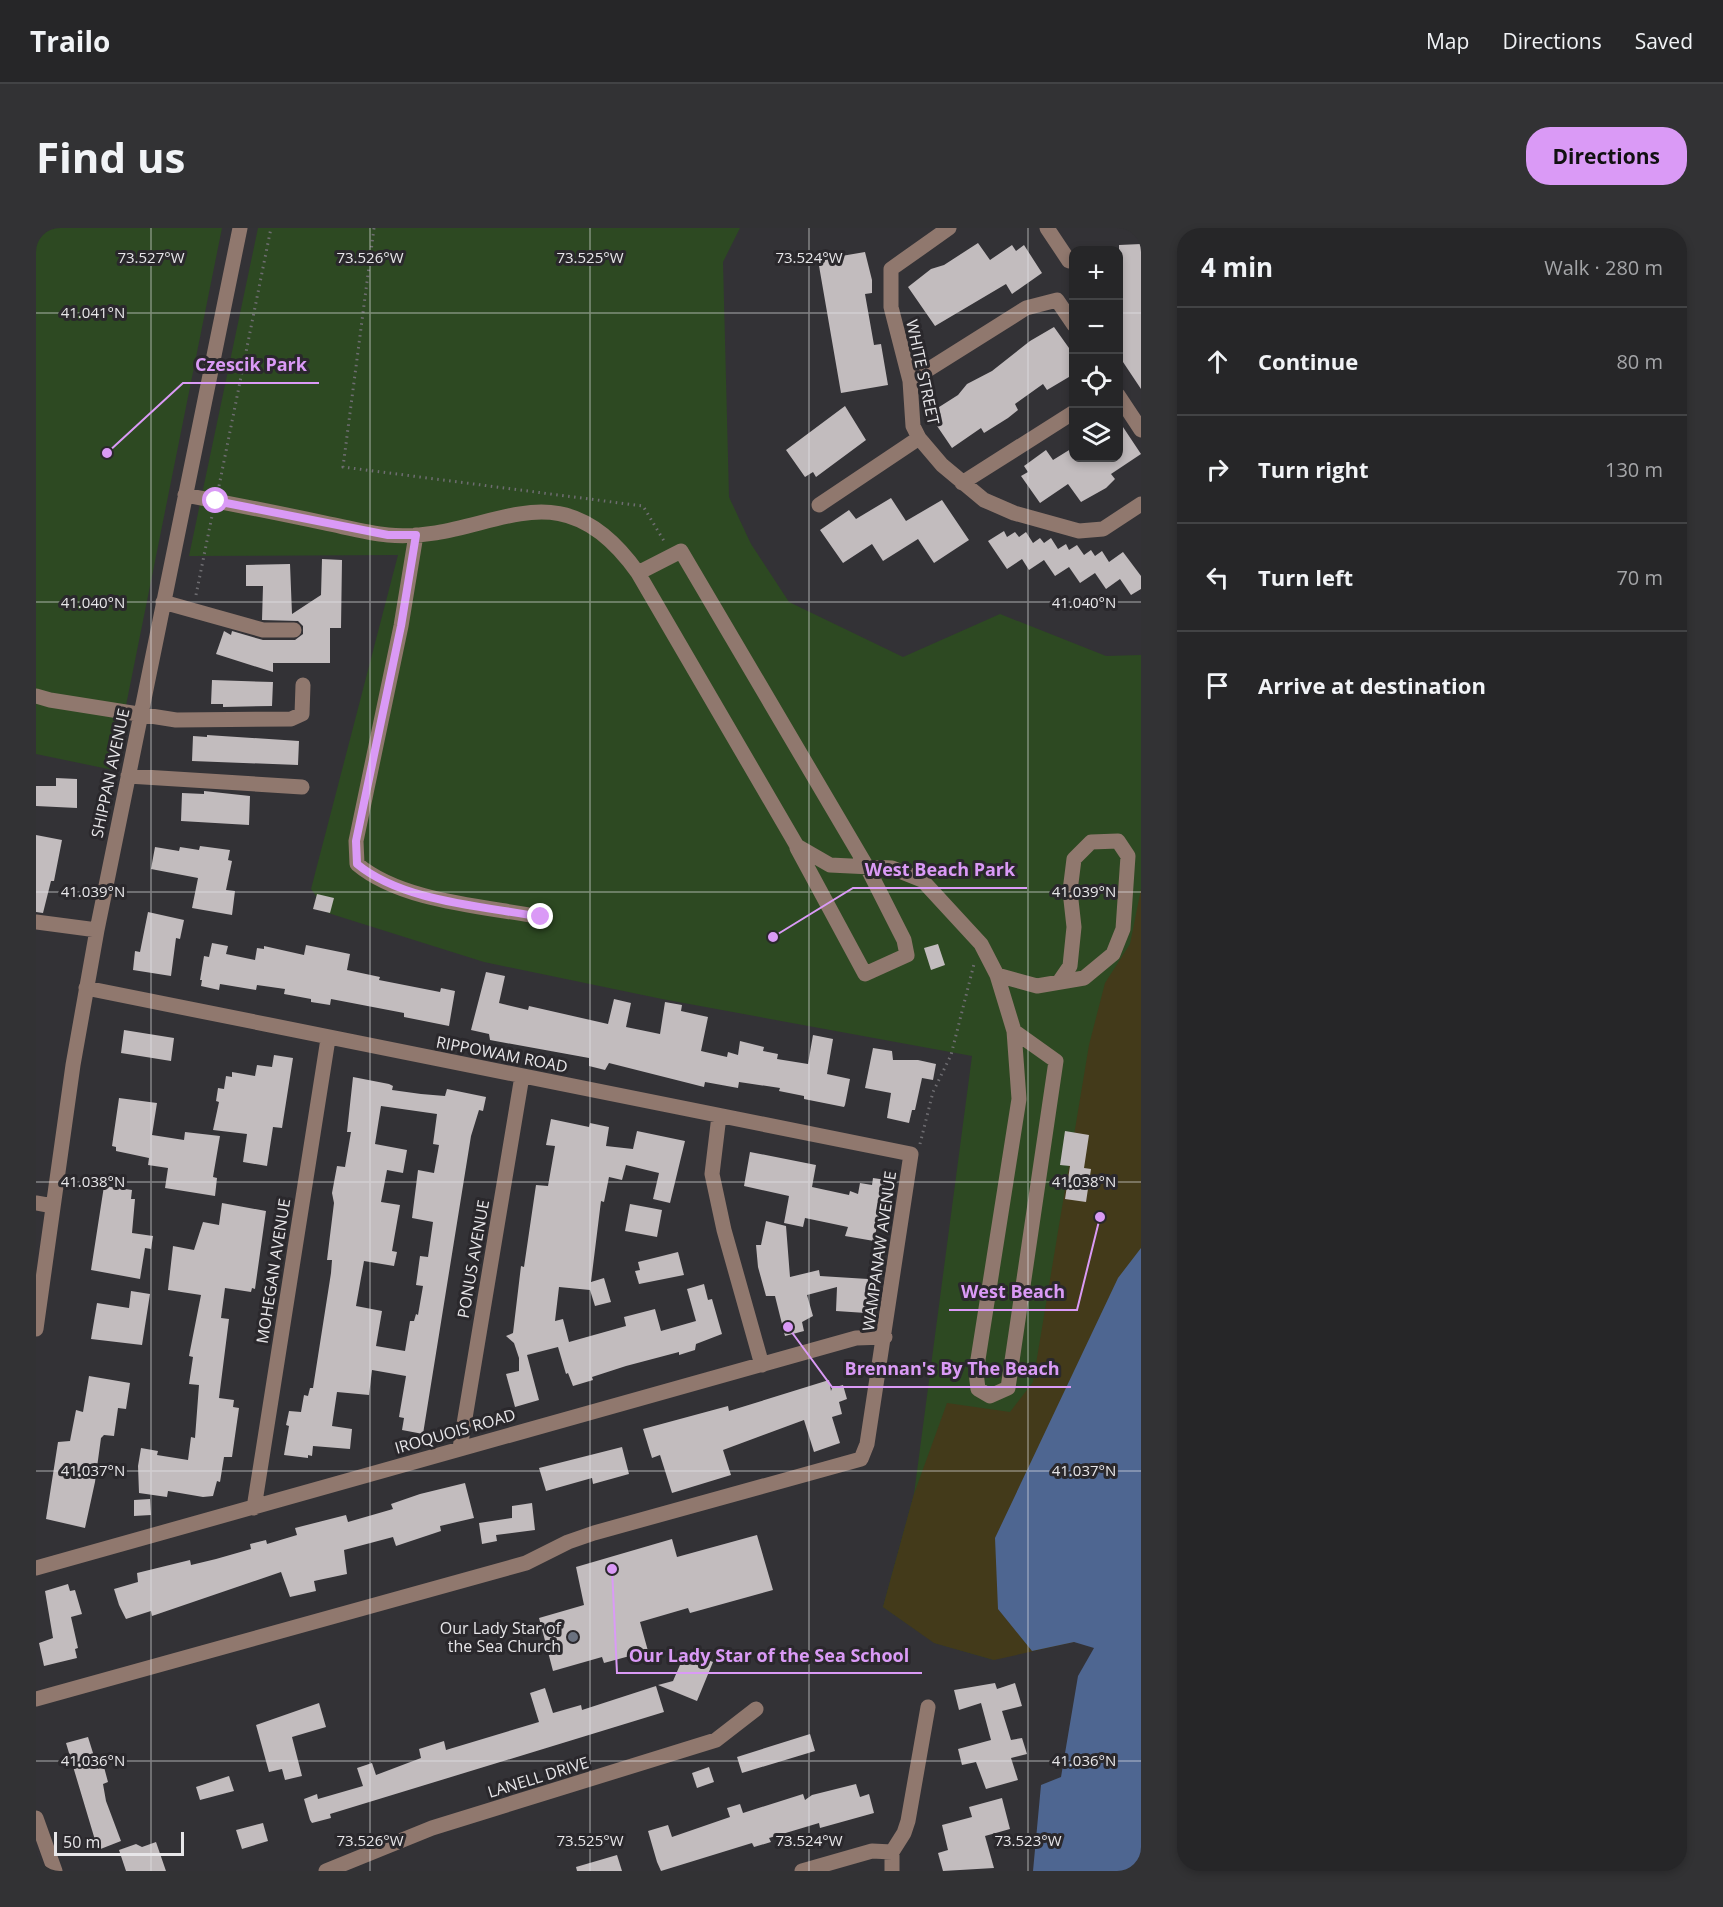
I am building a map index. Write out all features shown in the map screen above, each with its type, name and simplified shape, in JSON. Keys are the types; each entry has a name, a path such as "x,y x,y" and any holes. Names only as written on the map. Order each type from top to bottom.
{"street":[{"name":"SHIPPAN AVENUE","path":"36,1329 86,988 240,228"},
{"name":"WHITE STREET","path":"949,228 891,269 891,307 910,381 913,426 919,438 962,483 984,500 1014,513 1079,531 1103,529 1141,504"},
{"path":"1047,228 1069,261"},
{"path":"910,381 1026,308 1058,300 1069,317"},
{"path":"1123,401 1141,430"},
{"path":"962,483 1069,415"},
{"path":"819,506 919,438"},
{"path":"185,495 388,535 416,535 508,514 551,513 576,520 605,536 638,573 797,846 866,974 907,955 904,940 867,867 681,551 638,573"},
{"path":"416,535 401,626 356,841 357,864 373,877 414,893 541,917"},
{"path":"163,602 263,630 294,630"},
{"path":"36,696 176,720 291,719 302,714 303,685"},
{"path":"128,776 302,787"},
{"path":"997,975 1037,986 1084,978 1113,954 1123,928 1128,856 1118,841 1091,842 1074,859 1070,891 1074,927 1070,966 1059,982"},
{"path":"797,846 830,865 892,868 922,880 981,944 997,975 1014,1031 1019,1099 976,1372 978,1389 990,1396 1008,1388 1056,1061 1014,1031"},
{"path":"36,921 97,930"},
{"name":"RIPPOWAM ROAD","path":"86,988 328,1039 911,1154"},
{"name":"MOHEGAN AVENUE","path":"254,1508 328,1039"},
{"name":"PONUS AVENUE","path":"460,1448 522,1077"},
{"path":"718,1116 712,1174 724,1230 762,1365"},
{"name":"WAMPANAW AVENUE","path":"36,1700 526,1563 568,1542 594,1533 861,1459 867,1444 885,1337 911,1154"},
{"path":"36,1203 53,1206"},
{"name":"IROQUOIS ROAD","path":"36,1568 856,1338 885,1337"},
{"path":"892,1871 892,1852 908,1821 928,1707"},
{"name":"LANELL DRIVE","path":"326,1871 432,1828 716,1740 756,1709"},
{"path":"36,1818 55,1871"},
{"path":"802,1871 872,1851 892,1852"}],"path":[{"path":"193,611 272,228"},
{"path":"374,228 343,467 643,506 673,555"},
{"path":"911,1154 921,1142 933,1092 951,1055 974,964 986,953"}],"green space":[{"path":"36,228 222,228 113,770 36,754"},
{"path":"258,228 740,228 723,262 729,497 751,544 789,602 903,657 1000,614 1106,656 1141,655 1141,1248 994,1660 935,1643 883,1607 914,1494 972,1056 662,999 484,962 328,913 311,889 398,555 189,556"}],"sand":[{"path":"1141,889 1141,1306 1106,1635 994,1660 934,1643 883,1607 914,1494 947,1403 1010,1412 1033,1382 1089,1045 1105,983 1130,944"}],"water":[{"path":"1141,1248 1141,1871 1033,1871 1041,1785 1061,1777 1078,1676 1094,1648 1074,1642 1032,1651 998,1609 995,1538 1118,1278"}],"building":[{"path":"978,243 990,260 1012,245 1016,251 1024,245 1042,273 1012,294 1006,284 935,326 908,287 931,269 944,265"},
{"path":"1141,244 1141,389 1123,362 1123,246 1119,245"},
{"path":"865,252 872,280 872,293 865,294 874,345 881,344 888,385 841,393 818,260"},
{"path":"1054,327 1069,348 1069,377 1047,390 1043,384 1015,404 1018,410 1008,418 984,433 981,428 952,448 933,420 940,415 936,409 958,395 967,384 992,371 1030,341"},
{"path":"845,406 866,440 816,477 813,472 805,477 786,450"},
{"path":"1123,427 1141,454 1111,474 1115,479 1106,488 1081,502 1068,484 1040,503 1021,476 1028,472 1024,466 1046,450 1053,460 1069,450 1069,462 1123,462"},
{"path":"891,498 906,521 942,500 969,540 934,563 918,539 883,561 872,544 843,563 820,530 849,510 856,519"},
{"path":"1004,531 1007,537 1015,532 1019,537 1026,532 1033,543 1040,538 1044,543 1051,538 1058,549 1066,544 1069,550 1077,545 1084,555 1091,550 1095,556 1102,551 1109,562 1123,552 1141,576 1141,589 1131,595 1120,579 1106,589 1095,573 1080,583 1069,567 1055,576 1044,560 1029,570 1022,559 1007,569 988,541"},
{"path":"322,559 342,560 341,628 330,628 330,663 273,663 273,672 216,654 224,631 231,635 232,631 263,640 295,640 303,634 303,626 298,621 262,620 263,586 246,586 246,565 290,564 292,614 321,595"},
{"path":"212,680 273,682 272,706 223,707 223,704 211,704"},
{"path":"207,735 299,741 298,765 192,761 193,736 207,737"},
{"path":"56,778 77,779 77,808 36,806 36,786 56,786"},
{"path":"204,791 250,796 249,825 181,821 182,793 204,794"},
{"path":"36,835 62,840 54,881 51,881 43,913 36,912"},
{"path":"200,846 230,850 228,860 232,861 226,890 235,891 232,915 192,908 198,878 151,869 155,847 179,851 180,847 199,850"},
{"path":"317,894 334,898 330,913 313,909"},
{"path":"148,912 184,920 180,939 176,938 171,976 133,970 135,951 140,952"},
{"path":"212,943 228,946 226,954 255,960 257,948 264,949 264,946 304,955 306,945 350,954 347,970 380,977 379,980 440,992 441,988 455,991 449,1026 404,1017 404,1013 331,999 330,1005 311,1002 311,999 284,994 285,989 257,985 256,990 220,984 219,990 201,986 204,956 209,957"},
{"path":"938,944 945,965 931,970 924,948"},
{"path":"486,972 505,976 499,1003 528,1010 529,1006 608,1024 614,999 631,1003 626,1027 660,1034 665,1002 682,1005 681,1011 708,1017 701,1051 727,1057 728,1052 738,1055 740,1041 764,1047 763,1051 778,1054 777,1059 808,1064 813,1035 833,1039 827,1074 850,1079 845,1105 844,1107 804,1099 804,1096 779,1091 780,1088 739,1082 738,1088 705,1082 704,1087 609,1063 605,1070 589,1066 589,1058 490,1040 489,1034 471,1030"},
{"path":"124,1030 174,1038 171,1061 121,1053"},
{"path":"873,1048 892,1051 893,1060 918,1060 936,1064 933,1080 922,1078 915,1110 912,1110 909,1123 887,1118 891,1093 865,1088"},
{"path":"274,1055 293,1058 282,1128 273,1127 267,1166 243,1162 247,1134 213,1130 219,1102 216,1101 218,1088 224,1089 226,1076 232,1077 232,1072 255,1076 257,1065 272,1067"},
{"path":"353,1077 389,1084 393,1086 392,1090 445,1096 447,1089 486,1097 483,1111 479,1110 471,1136 423,1434 402,1430 404,1418 399,1417 406,1376 372,1370 369,1395 337,1392 332,1426 352,1429 350,1449 313,1446 312,1456 308,1455 308,1458 284,1455 289,1411 301,1412 304,1395 308,1396 310,1388 313,1388 331,1273 332,1260 327,1260 334,1203 332,1193 337,1166 345,1167 351,1132 347,1132","holes":["381,1106 437,1114 433,1144 439,1145 434,1173 418,1170 412,1218 433,1222 428,1257 420,1256 416,1285 423,1286 418,1315 416,1314 414,1321 410,1321 405,1351 376,1346 382,1311 356,1306 364,1261 394,1266 397,1252 392,1251 400,1205 381,1202 387,1170 403,1173 407,1150 375,1144"]},
{"path":"119,1098 157,1103 152,1135 184,1140 185,1132 220,1136 213,1177 217,1178 215,1196 165,1188 168,1168 148,1165 149,1158 116,1151 116,1147 112,1146"},
{"path":"551,1119 589,1127 590,1123 609,1127 606,1146 633,1149 637,1131 685,1141 670,1203 653,1199 659,1173 626,1165 622,1180 609,1177 604,1202 601,1201 591,1282 604,1278 611,1302 595,1306 590,1290 559,1287 555,1321 563,1319 569,1342 626,1326 624,1317 655,1309 661,1331 696,1321 687,1289 704,1284 708,1300 712,1299 722,1334 696,1344 695,1350 626,1366 573,1386 568,1373 566,1374 558,1347 527,1355 539,1400 515,1407 506,1374 519,1371 519,1358 514,1343 506,1336 513,1333 521,1266 524,1267 536,1185 548,1186 555,1146 546,1145"},
{"path":"1065,1131 1089,1135 1084,1168 1091,1169 1086,1202 1065,1199 1070,1166 1060,1165"},
{"path":"750,1152 816,1165 812,1187 849,1195 850,1191 858,1194 860,1183 872,1185 873,1178 886,1180 874,1241 845,1236 848,1227 805,1218 803,1227 784,1223 789,1196 744,1186"},
{"path":"104,1186 132,1190 131,1199 135,1199 132,1233 153,1236 151,1249 145,1248 140,1279 91,1270"},
{"path":"222,1203 266,1211 255,1289 252,1288 251,1292 225,1288 221,1318 229,1319 219,1398 234,1400 233,1407 239,1408 232,1457 224,1457 220,1482 217,1481 213,1496 203,1497 168,1491 167,1497 139,1493 138,1466 141,1448 158,1451 157,1455 188,1460 191,1437 195,1438 199,1385 189,1384 193,1357 189,1356 201,1295 168,1290 173,1246 194,1250 203,1222 219,1225"},
{"path":"630,1204 662,1210 657,1237 625,1231"},
{"path":"766,1221 786,1226 790,1277 819,1270 820,1276 868,1279 866,1313 836,1311 837,1287 807,1295 813,1316 802,1322 804,1331 785,1336 775,1296 766,1296 758,1267 756,1245 761,1245"},
{"path":"678,1252 684,1275 639,1284 635,1271 640,1270 638,1262"},
{"path":"131,1291 150,1294 142,1345 91,1339 97,1303 129,1308"},
{"path":"89,1376 130,1383 126,1409 118,1408 114,1436 104,1435 101,1438 85,1528 46,1519 58,1442 70,1441 76,1410 83,1412"},
{"path":"829,1380 831,1391 832,1388 843,1385 847,1399 839,1402 842,1414 832,1417 840,1443 814,1452 804,1420 723,1450 731,1475 672,1493 660,1455 652,1458 643,1429 728,1406 729,1411"},
{"path":"622,1447 629,1474 593,1484 592,1478 546,1491 539,1468"},
{"path":"465,1483 474,1518 440,1526 441,1531 396,1546 393,1537 344,1550 347,1574 314,1581 316,1591 290,1597 281,1572 152,1616 151,1611 126,1619 119,1605 114,1589 138,1582 137,1573 190,1560 191,1565 216,1559 251,1549 250,1544 266,1540 267,1544 297,1535 295,1528 346,1515 348,1522 393,1509 391,1504 420,1494"},
{"path":"150,1499 151,1515 134,1516 134,1500"},
{"path":"532,1503 535,1530 496,1535 497,1541 482,1544 479,1523 512,1518 512,1506"},
{"path":"757,1535 773,1590 690,1613 688,1608 640,1622 648,1651 604,1663 602,1657 553,1671 539,1618 584,1605 576,1567 672,1539 677,1557"},
{"path":"68,1584 70,1591 75,1590 82,1614 71,1617 78,1648 75,1649 77,1658 44,1666 39,1643 53,1638 45,1591"},
{"path":"686,1651 713,1662 697,1701 658,1685 673,1681"},
{"path":"995,1683 997,1689 1015,1683 1022,1706 1002,1711 1011,1740 1022,1738 1027,1754 1011,1758 1018,1780 986,1789 976,1762 962,1765 958,1749 991,1740 981,1703 959,1710 954,1690"},
{"path":"656,1686 664,1712 330,1814 331,1818 312,1823 310,1820 304,1799 317,1794 318,1799 363,1786 357,1768 372,1763 376,1775 421,1758 419,1749 444,1741 446,1750 539,1722 530,1693 545,1688 553,1713 581,1705 582,1710"},
{"path":"319,1703 326,1727 292,1737 302,1776 285,1780 282,1769 269,1772 256,1725"},
{"path":"810,1734 815,1751 742,1773 737,1757"},
{"path":"88,1737 98,1769 104,1767 108,1782 103,1784 106,1801 121,1841 98,1850 66,1743"},
{"path":"709,1767 714,1782 697,1788 692,1773"},
{"path":"229,1776 234,1791 200,1800 196,1787"},
{"path":"856,1784 860,1797 869,1794 874,1813 820,1828 819,1823 769,1838 771,1842 754,1847 752,1843 661,1871 657,1862 648,1831 668,1825 672,1837 730,1817 727,1808 740,1804 743,1813 803,1794 805,1800 812,1795"},
{"path":"1002,1798 1010,1829 985,1836 994,1868 943,1871 938,1853 948,1850 942,1825 972,1817 969,1807"},
{"path":"263,1823 268,1841 242,1849 236,1830"},
{"path":"156,1842 166,1871 126,1871 119,1850 136,1844 142,1847"},
{"path":"617,1855 622,1871 577,1871 576,1867"}],"place":[{"name":"Czescik Park","path":"107,453"},
{"name":"West Beach Park","path":"773,937"},
{"name":"West Beach","path":"1100,1217"},
{"name":"Brennan's By The Beach","path":"788,1327"},
{"name":"Our Lady Star of the Sea School","path":"612,1569"},
{"name":"Our Lady Star of the Sea Church","path":"573,1637"}],"route":[{"path":"216,501 388,535 416,535 401,626 356,841 357,864 373,877 414,893 541,917"}]}
